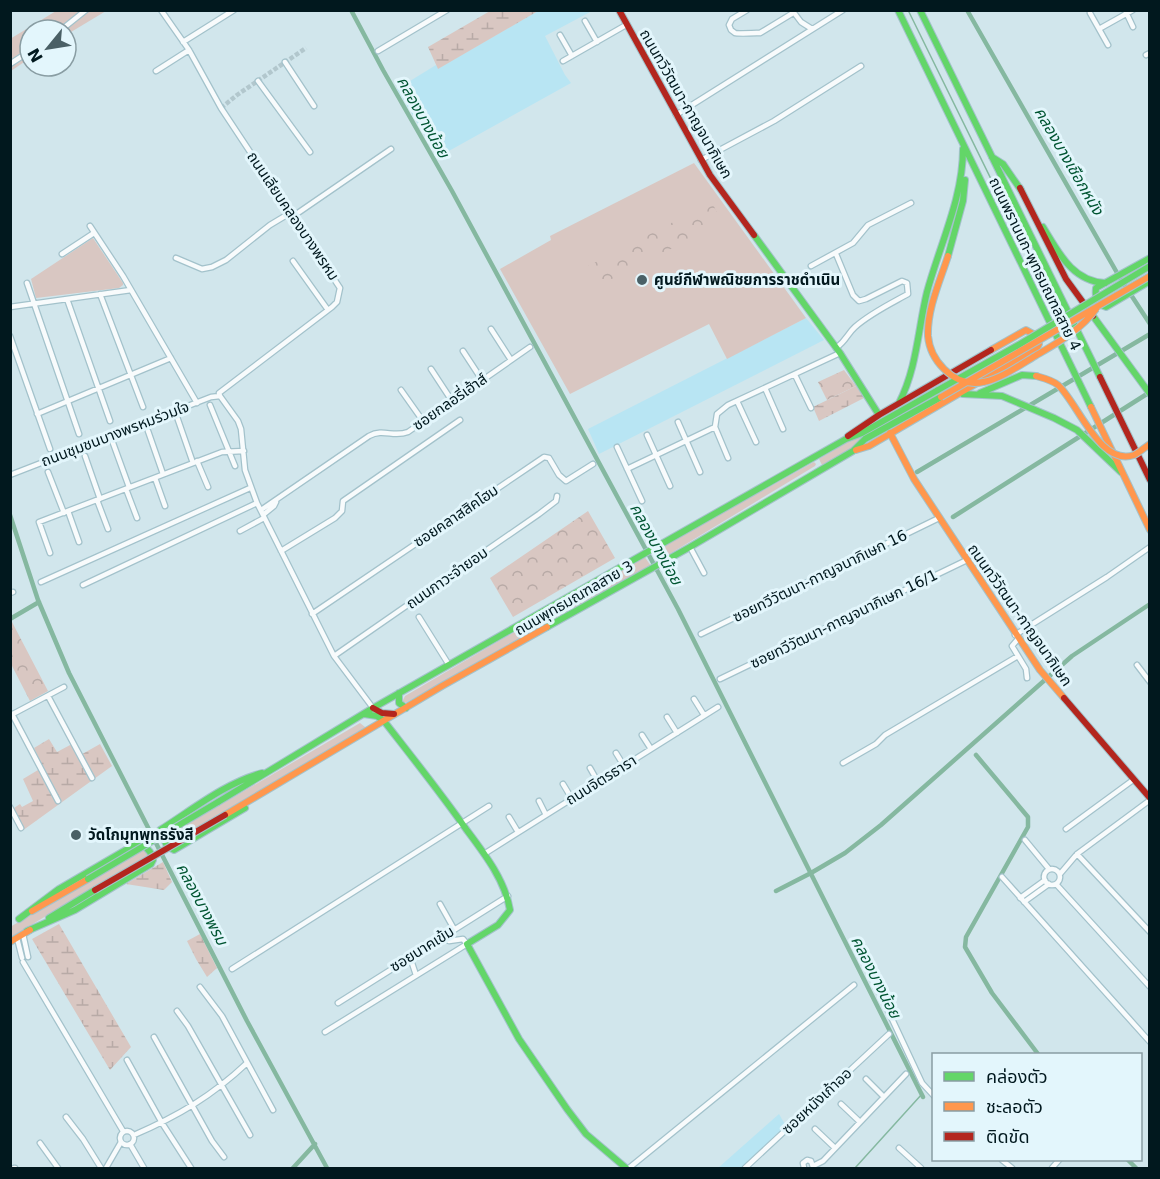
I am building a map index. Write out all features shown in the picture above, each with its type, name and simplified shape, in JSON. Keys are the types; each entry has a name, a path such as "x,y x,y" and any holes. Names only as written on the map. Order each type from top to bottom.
{"main road":[{"name":"ถนนทวีวัฒนา-กาญจนาภิเษก","path":"619,10 701,160 838,351 879,415"},
{"name":"ถนนพรานนก-พุทธมณฑลสาย 4","path":"898,10 1149,530"},
{"name":"ถนนพรานนก-พุทธมณฑลสาย 4","path":"920,10 1149,480"},
{"path":"963,142 965,189 929,320 928,339 932,354 940,365 967,382 980,384 990,381 1086,322 1095,309"},
{"path":"992,157 1003,164 1020,188 1066,264 1083,279 1093,284 1108,282"},
{"path":"899,403 908,384 924,305 962,184 964,166"},
{"path":"1020,188 1066,279 1149,394"},
{"path":"1149,258 1096,288 1094,294 1100,304 1106,307 1149,281"},
{"name":"ถนนพุทธมณฑลสาย 3","path":"10,942 95,890 278,785 364,721 373,708 669,538 1020,344 1149,266"},
{"name":"ถนนพุทธมณฑลสาย 3","path":"10,924 271,770 364,721 384,721 690,547 853,451 865,439 1149,276"},
{"path":"846,439 856,429 879,415 1026,330 1035,335 1039,344 1037,348 869,446 853,451"},
{"path":"978,394 1022,375 1036,376 1058,385 1066,393 1093,435 1109,452 1126,456 1133,455 1142,451 1149,444"},
{"path":"961,394 1002,396 1077,430 1121,473"},
{"name":"ถนนทวีวัฒนา-กาญจนาภิเษก","path":"890,433 907,468 1040,670 1149,799"},
{"path":"812,458 818,463 818,471"},
{"path":"399,693 399,703 406,708"},
{"path":"373,708 389,715 395,714"},
{"path":"364,721 377,716 384,721 484,854 510,903 506,917 467,944 519,1039 567,1109 586,1134 627,1168"},
{"path":"271,770 248,777 163,826 160,830 164,841 174,850 180,849 231,818 278,785"},
{"path":"19,919 58,889 136,844 143,844 150,852 153,860 151,864 42,927 23,934"}],"street":[{"name":"ถนนเลียบคลองบางพรหม","path":"161,10 189,50 221,108 340,288 337,302 328,310"},
{"path":"183,42 234,10"},
{"path":"378,51 447,10"},
{"path":"747,10 732,19 729,25 735,33 748,31 755,34 760,33 793,11 801,22 812,29"},
{"path":"676,115 843,10"},
{"path":"1099,29 1133,10"},
{"path":"1126,12 1133,27"},
{"path":"1090,13 1108,45"},
{"path":"585,21 597,42"},
{"path":"562,61 626,25"},
{"path":"560,35 572,56"},
{"path":"156,71 189,50"},
{"path":"285,62 314,106"},
{"path":"701,160 774,121 861,66"},
{"path":"258,81 310,152"},
{"path":"176,258 202,269 226,260 270,225 291,215 391,149"},
{"path":"811,266 836,254 857,240 868,225 911,203"},
{"path":"90,226 131,290 197,403"},
{"path":"62,254 94,233"},
{"path":"728,458 715,427 717,414 728,405 795,375 838,351 850,332 858,325 906,296 909,291 907,283 902,281 866,300 859,301 853,295 836,254"},
{"path":"293,261 328,310 219,393 241,429 245,470 250,488 262,514 334,656 373,708"},
{"path":"27,283 79,434"},
{"path":"10,307 131,290"},
{"path":"100,294 143,408"},
{"path":"67,299 110,421"},
{"path":"491,329 511,360"},
{"path":"10,336 50,449"},
{"name":"ซอยกลอรี่เฮ้าส์","path":"240,531 262,514 272,502 276,502 369,436 382,431 402,434 530,347"},
{"path":"463,351 482,380"},
{"path":"37,414 171,358"},
{"path":"431,369 452,401"},
{"path":"795,375 811,408"},
{"path":"765,388 783,429"},
{"path":"401,390 423,421"},
{"name":"ถนนชุมชนบางพรหมร่วมใจ","path":"10,475 220,396"},
{"path":"737,401 756,442"},
{"path":"210,405 235,466"},
{"path":"177,417 208,487"},
{"path":"281,551 335,518 342,511 343,501 460,420"},
{"path":"678,422 700,472"},
{"path":"627,469 715,427"},
{"path":"148,431 163,474"},
{"path":"647,435 670,486"},
{"path":"113,443 138,518"},
{"path":"617,447 642,501"},
{"path":"50,552 39,522 222,452 244,451"},
{"path":"84,456 108,529"},
{"name":"ซอยคลาสสิคโฮม","path":"312,614 544,457 549,458 559,475 566,481 593,464"},
{"path":"48,472 79,542"},
{"path":"155,478 165,506"},
{"path":"41,582 250,488"},
{"name":"ถนนภาวะจำยอม","path":"334,656 547,508 556,501 557,496"},
{"path":"83,585 257,503"},
{"name":"ซอยทวีวัฒนา-กาญจนาภิเษก 16","path":"701,634 939,518"},
{"path":"690,547 704,573"},
{"path":"1027,678 1026,669 1012,646 1017,637 1149,547"},
{"name":"ซอยทวีวัฒนา-กาญจนาภิเษก 16/1","path":"720,679 967,560"},
{"path":"419,617 449,664"},
{"path":"843,763 876,744 885,735 1018,656"},
{"path":"1137,665 1149,682"},
{"path":"58,801 11,715 64,687"},
{"path":"48,696 92,778"},
{"path":"694,699 704,715"},
{"name":"ถนนจิตรธารา","path":"484,854 718,707"},
{"path":"667,717 677,732"},
{"path":"642,735 651,749"},
{"path":"616,753 624,766"},
{"path":"590,768 598,782"},
{"path":"1066,829 1133,780"},
{"path":"563,784 572,799"},
{"path":"1056,884 1060,879 1060,874 1077,854 1149,799"},
{"path":"538,801 546,814"},
{"path":"232,969 489,806"},
{"path":"10,807 21,828"},
{"path":"508,817 518,832"},
{"path":"1025,840 1049,869 1054,869 1060,874"},
{"path":"1077,854 1149,932"},
{"path":"1047,882 1044,875 1049,869"},
{"path":"1002,877 1149,1042"},
{"path":"1022,900 1047,882 1056,884 1149,987"},
{"name":"ซอยนาคเข้ม","path":"338,1003 508,896"},
{"path":"440,904 454,929"},
{"path":"23,934 25,957 31,973 123,1131"},
{"path":"325,1032 467,944 463,939 449,941 442,937"},
{"path":"410,957 416,975"},
{"path":"627,1168 854,985"},
{"path":"200,987 222,1016 273,1110"},
{"path":"878,989 922,1083 932,1095"},
{"path":"177,1011 188,1026 250,1135"},
{"name":"ซอยหนังเก้าออ","path":"744,1168 889,1034"},
{"path":"154,1037 224,1157"},
{"path":"127,1060 190,1168"},
{"path":"134,1135 193,1106 222,1086 247,1063"},
{"path":"802,1168 804,1162 808,1160 811,1161 813,1167 823,1161 906,1074"},
{"path":"866,1079 884,1097"},
{"path":"841,1104 860,1122"},
{"path":"66,1118 83,1139 101,1168"},
{"path":"815,1129 835,1148"},
{"path":"123,1131 130,1131 134,1135"},
{"path":"106,1168 121,1142 120,1136 123,1131"},
{"path":"121,1142 126,1145 130,1144 134,1140 134,1135"},
{"path":"40,1143 58,1168"},
{"path":"130,1144 144,1168"},
{"path":"899,1148 921,1168"}],"shaded area":[{"path":"538,11 592,11 545,36 571,83 438,157 397,89 436,65 439,68"},
{"path":"806,318 824,340 599,454 588,429"},
{"path":"779,1114 786,1126 741,1168 718,1168"}],"green space":[{"path":"56,11 106,11 78,28 78,18 44,18"},
{"path":"490,11 538,11 438,69 428,47"},
{"path":"18,34 18,66 11,71 10,39"},
{"name":"ศูนย์กีฬาพณิชยการราชดำเนิน","path":"694,163 806,318 727,359 709,324 570,394 500,269 551,240 550,236"},
{"path":"712,202 718,215 706,231 600,285 588,266"},
{"path":"93,238 123,285 119,288 36,298 31,279"},
{"path":"844,370 856,386 827,400 818,382"},
{"path":"856,386 864,398 819,421 813,407"},
{"path":"867,434 854,447 822,465 819,459 858,436"},
{"path":"814,462 815,466 658,561 652,552"},
{"path":"588,511 615,558 513,617 490,578"},
{"path":"644,556 651,566 403,703 405,696"},
{"path":"12,622 48,691 30,701 11,664 10,623"},
{"path":"360,723 365,727 364,730 170,844 166,837"},
{"path":"49,739 57,752 72,744 77,757 100,744 112,766 22,831 14,808 20,804 22,807 33,801 23,779 43,767 34,748"},
{"path":"145,849 148,855 11,937 10,927"},
{"path":"163,862 172,882 164,890 126,884"},
{"path":"59,924 131,1047 110,1070 32,939"},
{"path":"200,934 217,968 207,977 187,941"}],"waterway":[{"name":"คลองบางน้อย","path":"351,10 452,191 678,609 923,1097"},
{"path":"908,10 1044,287"},
{"name":"คลองบางเชือกหนัง","path":"967,10 1120,278 1150,324"},
{"path":"917,472 1150,334"},
{"path":"953,517 1150,392"},
{"name":"คลองบางพรม","path":"10,515 38,600 69,673 247,1021 327,1168"},
{"path":"10,619 39,602"},
{"path":"776,891 845,853 881,825 1072,656 1150,604"},
{"path":"976,755 1028,817 1028,827 966,937 965,947 992,993 1037,1053"},
{"path":"855,1168 922,1094"},
{"path":"293,1168 315,1144"},
{"path":"1129,1161 1136,1168"}],"tunnel":[{"path":"221,108 306,48"}],"traffic: fast":[{"path":"898,10 1091,407"},
{"path":"920,10 1100,377"},
{"path":"899,403 910,376 927,292 955,203 963,149"},
{"path":"992,157 1003,164 1021,190"},
{"path":"948,256 963,201 965,180"},
{"path":"1043,227 1061,256 1075,271 1084,277 1105,283"},
{"path":"754,235 840,353 879,415"},
{"path":"1150,258 1096,288 1097,300 1106,307 1150,281"},
{"path":"938,390 1150,266"},
{"path":"1093,316 1150,394"},
{"path":"980,393 1022,375 1036,376"},
{"path":"218,802 373,708 846,439 862,433 938,390"},
{"path":"963,394 1002,396 1054,418 1077,430 1121,472"},
{"path":"547,627 690,547 853,451 865,439 941,397"},
{"path":"399,693 399,703 406,708"},
{"path":"364,714 377,716 384,721 493,867 504,888 510,910 498,925 467,944 519,1039 567,1109 586,1134 626,1168"},
{"path":"245,808 174,850 167,846 160,830 222,790 262,773"},
{"path":"88,879 218,802"},
{"path":"19,919 59,889 136,844 143,844 150,852 153,860 151,864 75,910 27,931"},
{"path":"49,918 95,890"}],"traffic: slow":[{"path":"948,256 932,305 928,336 933,354 944,369 955,378 978,383 1001,376 1068,336 1096,309"},
{"path":"941,397 1150,276"},
{"path":"856,450 869,446 1037,348 1039,344 1035,335 1026,330 991,350"},
{"path":"1036,376 1058,385 1100,443 1111,452 1122,456 1134,455 1150,444"},
{"path":"1091,407 1150,530"},
{"path":"890,433 914,479 1040,670 1064,698"},
{"path":"225,815 442,686 547,627"},
{"path":"32,911 88,879"},
{"path":"10,942 30,930"}],"traffic: jam":[{"path":"619,10 710,175 754,235"},
{"path":"1020,188 1066,279 1093,316"},
{"path":"848,436 879,415 991,350"},
{"path":"1100,377 1150,480"},
{"path":"1064,698 1150,798"},
{"path":"373,708 382,713 394,714"},
{"path":"95,890 225,815"}],"place":[{"name":"ศูนย์กีฬาพณิชยการราชดำเนิน","path":"642,280"},
{"name":"วัดโกมุทพุทธรังสี","path":"76,835"}]}
